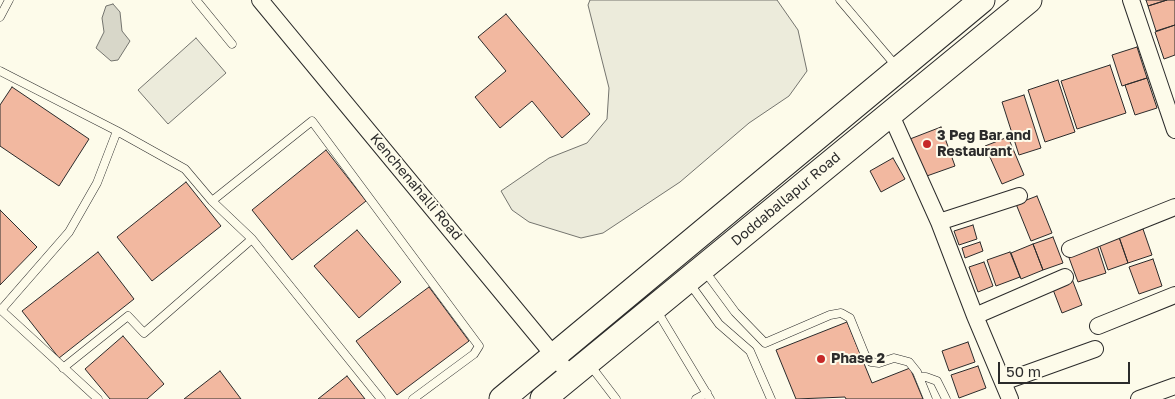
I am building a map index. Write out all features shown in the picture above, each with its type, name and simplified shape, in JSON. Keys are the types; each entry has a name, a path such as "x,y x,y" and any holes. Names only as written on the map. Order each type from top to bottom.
{"main road":[{"name":"Doddaballapur Road","path":"502,399 982,0"},
{"name":"Doddaballapur Road","path":"543,399 579,368 655,309 1029,0"}],"street":[{"name":"Kenchenahalli Road","path":"260,0 554,354 579,368"},
{"path":"1131,0 1175,130"},
{"path":"890,113 939,222 974,316 1010,399"},
{"path":"939,222 1019,196"},
{"path":"1070,248 1175,207"},
{"path":"974,316 1065,277"},
{"path":"1098,326 1175,295"},
{"path":"1003,382 1095,348"},
{"path":"1138,399 1175,386"}],"lane":[{"path":"0,17 9,0"},
{"path":"196,0 232,44"},
{"path":"840,0 898,69"},
{"path":"0,71 117,131 185,169 212,201 252,239 381,399"},
{"path":"212,201 312,121 478,346 474,354 413,399"},
{"path":"98,399 1,309 69,232 97,183 117,131"},
{"path":"63,368 128,316 144,333 252,239"},
{"path":"696,274 765,343"},
{"path":"696,274 719,324 750,351 771,399"},
{"path":"655,309 709,396 696,399"},
{"path":"750,351 830,315 840,313 850,318 865,355 871,362 879,363 894,358 909,362 920,377 928,399"},
{"path":"579,368 616,399"},
{"path":"920,377 932,378 937,381 946,399"}],"shaded area":[{"path":"590,0 777,0 798,30 807,71 789,96 749,123 680,182 603,233 581,238 529,222 512,210 501,191 549,158 587,143 607,119 609,88 588,5"},
{"path":"113,4 120,12 122,31 130,41 118,60 111,61 96,48 104,32 102,18 106,6"},
{"path":"196,38 226,73 168,124 138,90"}],"building":[{"path":"1146,0 1167,0 1148,6"},
{"path":"1167,0 1175,0 1175,25 1156,31 1148,6"},
{"path":"506,14 590,114 562,138 532,101 500,128 475,97 506,71 478,37"},
{"path":"1175,25 1175,55 1164,59 1155,32"},
{"path":"1137,47 1147,78 1122,86 1112,55"},
{"path":"1110,65 1126,113 1077,129 1061,81"},
{"path":"1147,78 1157,108 1135,115 1125,85"},
{"path":"1058,80 1075,132 1045,142 1028,90"},
{"path":"12,87 89,139 59,186 0,146 0,105"},
{"path":"1024,95 1041,148 1019,155 1002,102"},
{"path":"941,127 955,166 924,177 910,139"},
{"path":"1008,137 1024,175 1002,184 985,146"},
{"path":"326,150 366,201 292,260 252,210"},
{"path":"893,158 905,179 881,192 870,171"},
{"path":"186,182 221,226 152,281 117,237"},
{"path":"1037,196 1052,233 1031,241 1016,204"},
{"path":"0,210 37,247 0,285"},
{"path":"973,225 977,239 959,245 954,231"},
{"path":"1143,229 1152,255 1128,263 1119,237"},
{"path":"357,230 401,282 359,318 314,266"},
{"path":"1053,237 1063,263 1043,270 1033,244"},
{"path":"1119,237 1128,263 1108,270 1099,244"},
{"path":"980,242 983,251 965,258 962,248"},
{"path":"1033,244 1043,270 1021,279 1011,253"},
{"path":"1097,245 1106,273 1078,282 1068,255"},
{"path":"98,252 134,299 59,358 22,311"},
{"path":"1010,252 1020,277 996,286 987,260"},
{"path":"1153,259 1162,286 1139,294 1129,267"},
{"path":"984,262 993,286 978,292 969,267"},
{"path":"1072,279 1082,305 1062,313 1052,287"},
{"path":"429,287 469,341 397,395 356,341"},
{"name":"Phase 2","path":"847,322 872,383 910,368 923,399 846,399 845,397 796,399 776,350"},
{"path":"123,336 164,384 147,399 110,399 85,369"},
{"path":"968,342 975,362 949,371 942,351"},
{"path":"978,366 986,388 959,398 951,375"},
{"path":"220,371 241,399 184,399"},
{"path":"347,376 365,399 318,399"}],"place":[{"name":"3 Peg Bar and Restaurant","path":"927,144"},
{"name":"Phase 2","path":"821,359"}]}
